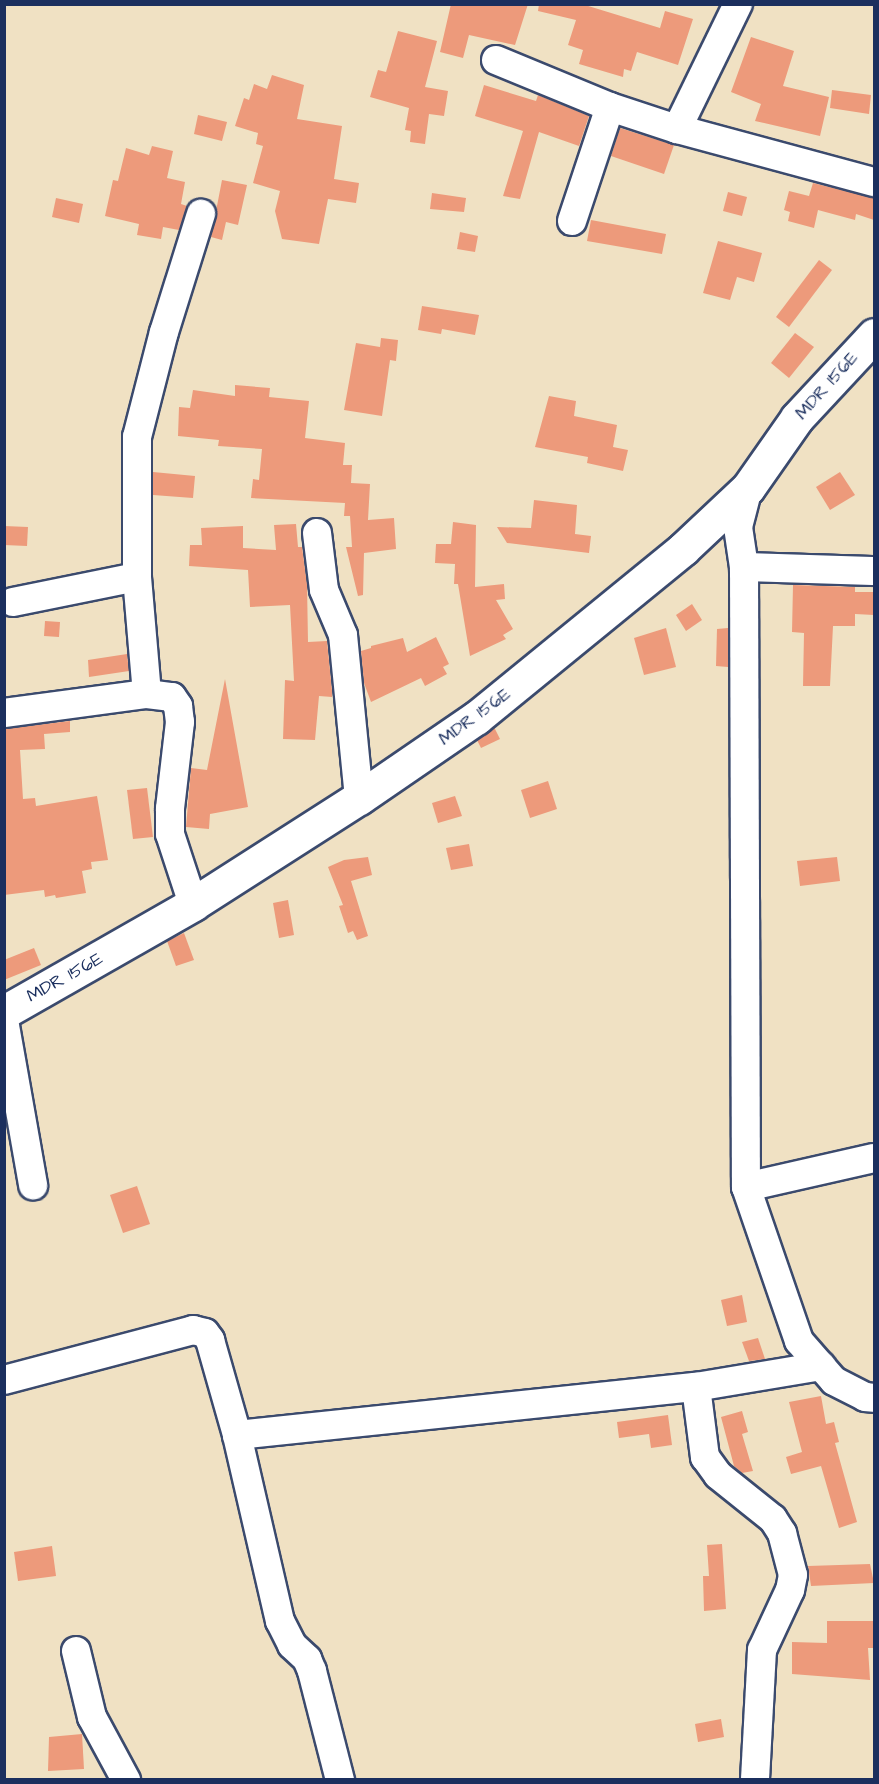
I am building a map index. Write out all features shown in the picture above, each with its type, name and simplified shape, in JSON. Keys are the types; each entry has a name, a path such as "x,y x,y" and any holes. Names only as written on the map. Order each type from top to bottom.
{"main road":[{"name":"MDR 156E","path":"4,1012 193,904 359,798 476,718 581,635 683,549 748,488 796,418 874,334"}],"street":[{"path":"677,129 738,4"},
{"path":"496,60 610,107 677,129 874,182"},
{"path":"572,221 610,107"},
{"path":"147,694 137,577 137,437 164,332 201,214"},
{"path":"748,488 738,527 744,567 746,1187 799,1341 834,1382 865,1397 874,1398"},
{"path":"317,533 324,590 343,635 359,798"},
{"path":"744,567 874,571"},
{"path":"13,602 137,577"},
{"path":"4,712 147,694 172,697 178,706 180,722 170,809 170,834 193,904"},
{"path":"4,1020 33,1185"},
{"path":"746,1187 874,1158"},
{"path":"4,1380 201,1330 210,1340 237,1435 280,1621 292,1645 307,1659 312,1671 340,1779"},
{"path":"237,1435 696,1387 820,1366"},
{"path":"696,1387 705,1457 718,1475 773,1519 782,1533 793,1575 790,1590 762,1650 755,1779"},
{"path":"76,1651 93,1717 126,1779"}],"building":[{"path":"451,4 528,4 515,45 469,35 463,58 440,52"},
{"path":"539,4 585,5 660,28 665,11 693,19 678,65 637,52 631,71 624,69 623,77 579,64 583,50 568,45 576,20 538,11"},
{"path":"398,31 437,41 425,87 448,91 444,116 429,114 425,144 410,142 411,131 405,130 409,108 370,97 378,70 386,72"},
{"path":"751,37 794,51 783,86 829,97 820,136 755,121 761,104 731,92"},
{"path":"272,75 304,85 297,119 342,126 334,179 359,183 356,203 328,199 319,244 282,239 275,211 280,191 253,183 263,146 256,144 258,133 235,126 244,98 249,100 254,84 267,89"},
{"path":"484,85 536,101 538,95 589,116 579,146 539,132 520,199 503,196 523,131 475,116"},
{"path":"832,90 871,95 869,114 830,108"},
{"path":"198,115 227,122 222,141 194,134"},
{"path":"620,128 674,145 664,174 611,156"},
{"path":"152,146 173,151 167,178 185,182 181,204 187,206 179,230 163,227 161,239 137,235 139,224 105,216 113,180 118,181 126,148 149,155"},
{"path":"222,180 247,185 238,225 226,222 222,240 211,237"},
{"path":"813,183 874,198 874,220 856,214 855,220 818,210 814,228 788,221 790,212 784,210 789,191 809,196"},
{"path":"728,192 747,197 742,216 723,211"},
{"path":"432,193 466,198 464,212 430,209"},
{"path":"56,198 83,204 79,223 52,217"},
{"path":"591,220 666,234 662,254 587,241"},
{"path":"460,232 478,236 475,252 457,249"},
{"path":"718,241 762,253 754,282 737,277 730,300 703,293"},
{"path":"819,260 832,270 789,327 776,317"},
{"path":"422,306 479,315 475,335 442,329 441,334 418,330"},
{"path":"795,333 814,347 789,378 771,363"},
{"path":"381,338 398,340 396,361 390,360 382,416 344,410 356,343 380,347"},
{"path":"235,385 270,388 269,397 309,401 305,438 345,443 343,465 352,465 351,483 370,484 368,520 394,518 396,549 364,553 363,595 358,596 346,547 352,547 350,516 344,516 345,503 251,498 253,479 259,480 262,449 218,446 219,440 178,436 179,407 190,408 193,390 235,396"},
{"path":"549,396 576,401 574,416 617,425 613,447 628,450 623,471 587,463 588,457 535,447"},
{"path":"153,472 195,476 193,498 153,495"},
{"path":"840,472 855,495 830,510 816,487"},
{"path":"534,500 577,505 575,534 591,536 589,553 507,543 497,527 531,528"},
{"path":"453,522 476,525 475,587 504,584 505,599 496,600 513,629 503,635 506,639 470,656 458,584 454,584 455,564 435,563 436,544 451,544"},
{"path":"296,524 298,547 302,547 307,584 308,642 327,641 332,690 332,697 319,696 315,740 283,739 285,680 294,681 290,605 250,607 248,570 189,566 190,545 202,545 201,528 243,526 243,548 276,550 274,525"},
{"path":"4,526 28,527 27,546 4,545"},
{"path":"793,585 855,587 855,592 874,592 874,615 855,614 855,626 833,626 830,686 803,686 804,633 792,632"},
{"path":"692,604 702,620 686,631 676,615"},
{"path":"45,621 60,622 59,637 44,636"},
{"path":"666,628 676,667 644,675 634,638"},
{"path":"728,628 728,667 716,666 717,629"},
{"path":"436,637 449,664 443,667 447,674 425,686 421,678 371,702 364,683 361,651 371,646 403,638 407,652"},
{"path":"127,654 129,671 89,677 88,660"},
{"path":"225,679 248,807 210,814 209,829 186,827 191,768 207,770"},
{"path":"70,721 70,732 44,734 45,749 20,750 23,799 35,798 36,806 97,796 108,860 91,862 92,869 82,871 86,893 56,898 55,895 45,897 44,890 4,895 4,729"},
{"path":"494,727 500,739 481,748 477,740"},
{"path":"548,781 557,809 530,818 521,790"},
{"path":"147,788 153,837 133,839 127,790"},
{"path":"455,796 462,816 438,823 432,803"},
{"path":"469,844 473,866 451,870 446,848"},
{"path":"368,857 372,875 351,881 368,936 357,940 353,931 348,933 339,906 343,905 328,867 344,860"},
{"path":"837,857 840,881 800,886 797,861"},
{"path":"288,900 294,935 279,938 273,903"},
{"path":"184,933 194,960 176,966 167,941"},
{"path":"34,948 41,965 4,980 4,960"},
{"path":"137,1186 150,1224 123,1233 110,1195"},
{"path":"742,1295 747,1322 727,1326 721,1300"},
{"path":"758,1338 765,1359 749,1361 742,1342"},
{"path":"821,1396 826,1424 834,1422 839,1442 835,1443 857,1522 839,1528 821,1466 791,1474 786,1457 802,1452 789,1402"},
{"path":"742,1411 748,1432 742,1434 753,1471 742,1473 734,1466 721,1417"},
{"path":"668,1415 672,1445 651,1448 649,1434 619,1438 617,1422"},
{"path":"722,1544 726,1609 704,1611 703,1576 709,1576 707,1545"},
{"path":"52,1546 56,1576 18,1581 14,1552"},
{"path":"870,1564 874,1583 811,1586 808,1566"},
{"path":"827,1621 874,1621 874,1648 868,1648 870,1680 792,1674 792,1642 827,1643"},
{"path":"721,1719 724,1737 698,1742 695,1724"},
{"path":"82,1734 84,1769 48,1771 49,1737"}]}
